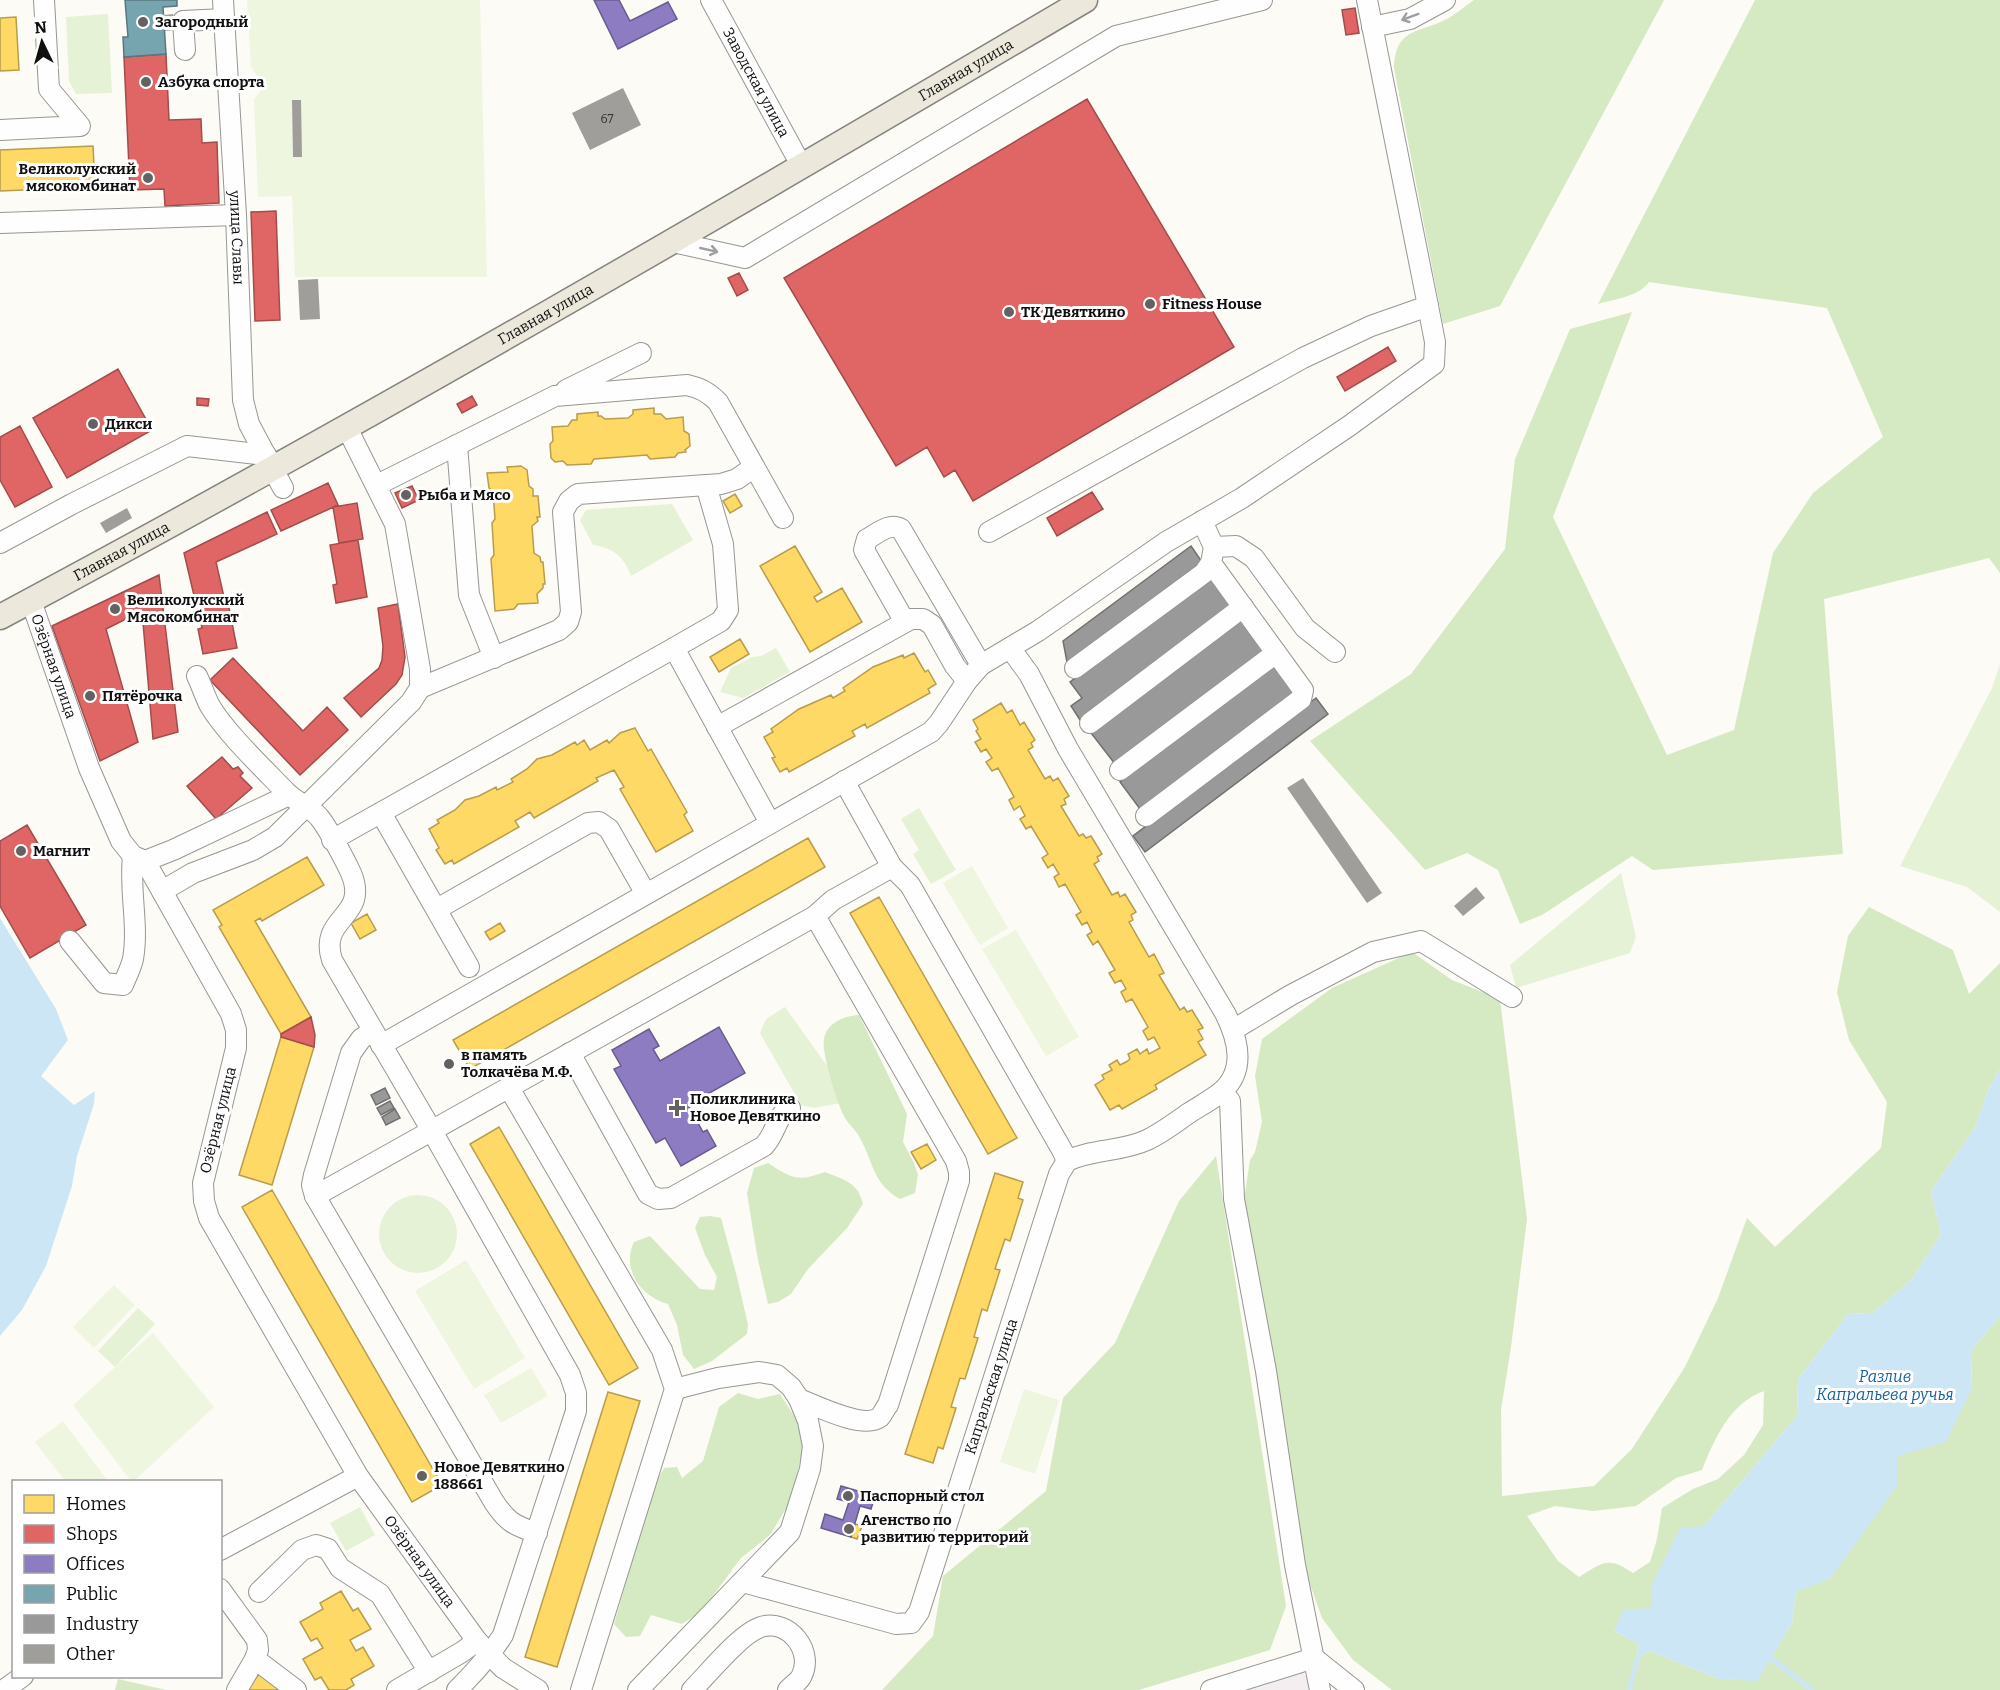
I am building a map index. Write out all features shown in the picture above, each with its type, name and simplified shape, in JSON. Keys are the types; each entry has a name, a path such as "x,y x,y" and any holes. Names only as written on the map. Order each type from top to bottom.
{"main road":[{"name":"Главная улица","path":"0,618 274,471 673,242 1085,0"}],"street":[{"path":"0,130 80,126 49,89 44,0"},
{"name":"Заводская улица","path":"711,0 801,165"},
{"path":"673,242 745,258 1116,36 1262,0"},
{"path":"537,1533 517,1527 504,1517 494,1502 315,1196 312,1185 314,1175 351,1053 361,1039 377,1038 646,894 931,732 981,665 1010,648 1166,542 1242,498 1339,433 1434,364 1435,342 1367,0"},
{"path":"1372,27 1410,19 1445,0"},
{"path":"185,50 183,21 224,10"},
{"name":"улица Славы","path":"224,10 247,374 243,400 249,424 274,471"},
{"path":"0,223 236,215"},
{"path":"989,532 1303,358 1371,326 1428,306"},
{"path":"377,485 641,352"},
{"path":"555,396 687,385 699,388 718,402 783,518"},
{"path":"162,891 193,873 253,850 275,837 411,702 420,688 420,669 396,528 377,485 347,428"},
{"path":"457,445 469,595 494,657"},
{"path":"0,543 188,446 274,471"},
{"path":"420,688 559,630 568,622 571,612 563,512 569,501 578,494 721,484 737,479 754,466"},
{"path":"332,840 721,621 728,610 723,544 706,485"},
{"path":"1146,816 1301,699 1303,690 1243,608 1213,555 1202,521"},
{"path":"905,622 864,550 867,539 890,526 901,529 981,665"},
{"path":"1076,668 1204,573 1213,555 1236,546 1254,558 1305,628 1335,652"},
{"name":"Озёрная улица","path":"31,601 89,768 120,841 139,859 162,891 231,1014 236,1030 236,1048 203,1183 204,1201 209,1218 358,1476 477,1641 503,1668 538,1690"},
{"path":"1090,723 1243,608"},
{"path":"717,727 911,619 922,619 932,625 967,681"},
{"path":"674,648 770,823"},
{"path":"844,781 892,867 910,885 1067,1161 1081,1154 1147,1140 1222,1092 1234,1074 1239,1053 1233,1030 1225,1013 1068,749 1029,674 1010,648"},
{"path":"1120,770 1276,652"},
{"path":"197,676 210,706 234,735 289,795 320,818 351,873 356,892 351,909 336,925 329,937 328,949 332,960 570,1375 576,1393 576,1411 503,1635 490,1656 477,1667 458,1690"},
{"path":"70,941 104,983 123,986 133,960 135,921 131,875 139,859 173,850 289,795"},
{"path":"381,813 469,967"},
{"path":"437,909 588,823 599,822 609,829 646,894"},
{"path":"315,1196 815,916 833,900 892,867"},
{"path":"800,1399 854,1419 869,1421 879,1417 888,1405 959,1181 956,1161 815,916"},
{"path":"1233,1030 1291,995 1373,952 1420,941 1512,997"},
{"path":"570,1053 648,1194 658,1199 671,1198 764,1146 771,1138 782,1113 790,1108"},
{"path":"509,1088 662,1350 675,1389 581,1690"},
{"path":"1222,1092 1230,1101 1234,1199 1266,1371 1294,1565 1314,1658 1318,1689"},
{"name":"Капральская улица","path":"743,1582 896,1624 911,1623 919,1612 1059,1174 1067,1161"},
{"path":"638,1690 790,1532 810,1468 813,1446 808,1421 800,1399 791,1387 777,1375 759,1372 675,1389"},
{"path":"222,1549 358,1476"},
{"path":"259,1592 302,1550 316,1545 328,1549 340,1568 380,1594 429,1672"},
{"path":"222,1592 257,1640 258,1650 255,1659 237,1690"},
{"path":"692,1690 745,1636 762,1626 782,1627 798,1639 805,1657 801,1677 788,1690"},
{"path":"397,1690 477,1641"},
{"path":"1211,1690 1314,1658"},
{"path":"1314,1658 1354,1690"},
{"path":"255,1659 296,1690"},
{"path":"4,1690 22,1678"}],"shaded area":[{"path":"1298,1670 1324,1690 1231,1690"}],"green space":[{"path":"247,0 480,0 487,277 295,277 292,196 258,197 254,100 264,86 251,67"},
{"path":"1474,0 1664,0 1500,306 1443,324 1394,68 1399,45 1404,38 1447,19"},
{"path":"1755,0 2000,0 2000,573 1989,558 1824,599 1843,854 1653,870 1632,856 1542,915 1520,924 1498,870 1467,853 1425,870 1310,741 1411,674 1505,549 1515,459 1570,329 1632,312 1553,517 1667,755 1734,730 1773,553 1813,493 1883,437 1827,308 1649,282 1633,294 1598,304"},
{"path":"108,14 112,93 76,94 69,81 66,17"},
{"path":"672,504 693,540 631,576 617,554 607,548 593,545 580,520 586,510"},
{"path":"776,648 790,672 743,698 720,692 731,668"},
{"path":"2000,664 2000,912 1967,887 1900,866 1992,688"},
{"path":"919,808 956,870 931,884 913,854 919,850 901,819"},
{"path":"972,866 1008,928 980,945 943,883"},
{"path":"1621,873 1636,937 1630,953 1516,988 1510,965"},
{"path":"1869,907 1953,950 1969,994 2000,963 2000,1069 1989,1088 1975,1128 1931,1191 1941,1234 1912,1279 1872,1314 1849,1313 1798,1379 1797,1416 1704,1526 1652,1609 1614,1631 1637,1643 1638,1657 1650,1651 1719,1679 1757,1680 1792,1623 1796,1591 1831,1578 1898,1456 1972,1388 1971,1351 2000,1316 2000,1690 1392,1690 1353,1660 1322,1618 1305,1570 1244,1199 1250,1160 1255,1152 1262,1122 1255,1076 1262,1039 1332,988 1412,952 1452,980 1500,999 1527,1219 1501,1410 1502,1496 1594,1486 1632,1449 1685,1367 1718,1298 1747,1218 1775,1247 1881,1148 1887,1102 1849,1040 1837,992 1848,936","holes":["1764,1391 1763,1425 1744,1455 1718,1479 1693,1489 1662,1508 1657,1539 1650,1562 1633,1573 1617,1564 1606,1563 1579,1577 1558,1561 1527,1516 1555,1506 1593,1511 1636,1506 1676,1478 1702,1470 1725,1423 1742,1404"]},
{"path":"1016,930 1079,1037 1046,1056 982,949"},
{"path":"785,1007 852,1101 814,1108 801,1105 760,1033 766,1019"},
{"path":"859,1015 907,1114 903,1142 918,1175 915,1193 900,1199 891,1193 879,1179 860,1138 844,1116 827,1066 824,1039 829,1028 837,1021"},
{"path":"1216,1156 1286,1606 1270,1650 1139,1690 882,1690 933,1636 943,1576 1046,1491 1063,1398 1115,1343 1179,1201"},
{"path":"768,1163 795,1177 808,1177 825,1172 838,1177 854,1186 863,1204 847,1228 808,1269 791,1294 778,1302 768,1304 747,1193 754,1168"},
{"path":"410,1195 426,1195 440,1201 451,1212 457,1226 457,1242 451,1256 440,1267 426,1273 410,1273 396,1267 385,1256 379,1242 379,1226 385,1212 396,1201"},
{"path":"700,1217 721,1218 748,1325 747,1334 712,1361 694,1369 683,1355 677,1325 668,1304 649,1295 636,1280 630,1262 631,1252 634,1242 650,1236 700,1289 714,1290 717,1277 705,1255 695,1228"},
{"path":"466,1260 525,1358 474,1389 415,1291"},
{"path":"114,1285 135,1305 94,1348 73,1327"},
{"path":"138,1308 155,1324 115,1367 98,1351"},
{"path":"153,1333 214,1407 135,1480 130,1480 73,1405"},
{"path":"531,1368 548,1396 501,1423 484,1395"},
{"path":"1024,1389 1059,1400 1035,1474 1000,1462"},
{"path":"738,1393 758,1399 780,1394 796,1419 804,1445 790,1502 770,1535 741,1558 701,1612 682,1624 651,1615 640,1636 626,1637 614,1624 654,1486 664,1468 677,1467 682,1478 703,1461 719,1407"},
{"path":"63,1421 107,1480 64,1480 35,1442"},
{"path":"360,1507 375,1535 346,1551 330,1523"},
{"path":"118,1679 166,1690 115,1690"}],"water":[{"path":"0,918 56,1009 68,1040 41,1076 74,1105 95,1091 94,1104 77,1156 72,1186 46,1266 22,1310 0,1336"},
{"name":"Разлив Капральева ручья","path":"2000,1069 2000,1316 1971,1351 1972,1388 1946,1442 1898,1456 1897,1486 1831,1578 1796,1592 1792,1623 1757,1681 1719,1679 1650,1651 1638,1657 1637,1643 1614,1631 1623,1610 1652,1608 1651,1586 1680,1528 1704,1526 1797,1416 1798,1379 1849,1313 1872,1314 1912,1279 1941,1234 1931,1191 1975,1128 1989,1088"}],"building: Homes":[{"path":"16,17 19,70 0,71 0,18"},
{"path":"93,146 95,187 0,191 0,150"},
{"path":"654,408 654,414 661,414 666,419 683,417 684,431 689,434 690,446 685,450 686,452 678,453 675,457 650,459 647,455 594,459 591,464 567,465 563,461 555,462 551,458 552,427 568,426 572,420 577,420 577,414 598,412 598,416 605,419 628,418 633,414 633,410"},
{"path":"521,466 527,470 533,496 538,496 540,517 537,517 538,521 532,526 534,553 543,562 545,584 537,594 538,603 518,604 514,609 495,611 491,559 494,555 492,523 495,519 493,491 489,488 487,473 508,472 507,467"},
{"path":"735,494 742,506 730,513 723,501"},
{"path":"795,546 822,592 814,597 817,602 842,588 862,622 810,652 760,566"},
{"path":"740,639 749,654 719,672 710,657"},
{"path":"914,653 925,672 928,670 936,684 928,689 930,693 867,728 865,724 852,731 855,736 789,772 787,768 780,772 764,737 773,732 771,729 799,709 831,695 833,698 845,691 843,688 873,667"},
{"path":"1001,703 1007,713 1012,710 1020,725 1024,722 1035,740 1031,743 1033,747 1028,750 1045,779 1050,776 1053,781 1058,778 1069,796 1064,799 1066,804 1061,806 1079,836 1083,834 1086,838 1091,836 1102,854 1097,857 1099,861 1094,864 1112,895 1118,892 1120,897 1125,894 1136,912 1131,915 1133,920 1129,922 1149,957 1154,954 1164,973 1159,975 1180,1010 1184,1007 1187,1012 1192,1010 1203,1028 1198,1030 1203,1039 1198,1042 1206,1055 1155,1085 1157,1089 1122,1109 1119,1105 1110,1110 1095,1085 1104,1079 1102,1075 1112,1070 1109,1065 1117,1060 1120,1065 1130,1059 1128,1054 1137,1049 1140,1054 1147,1049 1149,1054 1160,1048 1154,1037 1148,1040 1143,1031 1148,1027 1132,999 1126,1002 1121,992 1126,989 1121,980 1115,983 1109,973 1115,970 1098,941 1093,945 1087,935 1092,932 1087,922 1082,925 1076,915 1081,912 1065,884 1059,887 1054,877 1059,874 1053,864 1048,868 1042,858 1048,854 1031,826 1026,829 1020,819 1025,816 1020,806 1014,810 1009,800 1014,797 998,768 992,771 986,762 992,758 986,749 981,752 975,742 981,739 973,720"},
{"path":"635,728 648,751 651,749 687,812 684,815 693,831 656,852 620,789 624,787 614,770 596,778 598,781 534,818 530,812 515,821 519,827 454,864 452,860 445,864 436,850 439,848 429,829 439,823 437,820 455,810 465,800 496,787 497,790 513,782 511,779 527,769 537,759 552,755 575,742 577,745 584,740 590,750 607,740 609,743 620,733"},
{"path":"808,838 825,867 470,1069 453,1040"},
{"path":"307,857 324,885 262,921 260,918 255,921 311,1017 281,1034 219,927 222,925 213,910"},
{"path":"879,897 1017,1138 988,1154 850,913"},
{"path":"367,914 376,930 360,939 351,923"},
{"path":"500,923 505,931 490,940 485,932"},
{"path":"281,1037 314,1047 272,1185 239,1175"},
{"path":"499,1127 638,1368 609,1385 470,1144"},
{"path":"927,1144 936,1160 921,1169 911,1152"},
{"path":"995,1173 1023,1182 1018,1198 1023,1200 1010,1241 1005,1239 995,1269 1000,1270 987,1311 982,1309 974,1337 978,1338 965,1379 960,1378 951,1407 956,1408 943,1449 938,1447 933,1463 905,1454"},
{"path":"272,1190 442,1485 412,1502 242,1207"},
{"path":"608,1392 640,1401 557,1667 525,1657"},
{"path":"855,1524 862,1526 857,1539 851,1537"},
{"path":"341,1591 353,1611 358,1608 371,1629 350,1640 356,1651 363,1647 374,1666 351,1679 354,1685 346,1690 329,1690 321,1677 315,1680 303,1659 323,1648 317,1638 311,1641 300,1622 323,1609 320,1603"},
{"path":"259,1674 282,1690 247,1690"}],"building: Shops":[{"path":"1355,8 1359,33 1346,35 1342,10"},
{"path":"166,54 169,120 201,119 202,143 217,142 219,203 165,206 164,189 130,190 124,57"},
{"name":"ТК Девяткино","path":"1087,99 1234,347 973,501 955,470 944,477 927,447 896,466 784,278"},
{"path":"276,211 280,320 255,321 251,212"},
{"path":"739,273 748,290 737,296 728,278"},
{"path":"1388,347 1396,361 1345,391 1337,377"},
{"name":"Дикси","path":"118,369 152,430 67,478 33,418"},
{"path":"472,396 477,405 462,413 457,404"},
{"path":"197,398 209,399 208,406 197,405"},
{"path":"20,426 52,487 15,507 0,480 0,437"},
{"path":"328,483 338,505 281,531 271,510"},
{"path":"412,486 419,500 402,508 395,493"},
{"path":"1092,492 1103,509 1057,536 1047,518"},
{"path":"357,503 363,539 339,543 333,507"},
{"path":"267,512 277,534 216,562 224,597 196,604 184,553"},
{"path":"358,540 367,597 336,603 333,585 337,584 330,545"},
{"path":"159,575 178,732 153,739 142,611 106,629 138,742 100,761 52,626"},
{"path":"228,603 237,648 203,654 198,629 202,628 198,608"},
{"path":"398,604 405,657 402,675 396,684 361,717 344,698 379,668 383,646 378,608"},
{"path":"233,658 303,731 327,707 348,730 300,775 210,680"},
{"path":"222,757 233,769 238,767 243,773 240,776 252,788 216,819 187,786"},
{"path":"27,825 86,925 30,958 0,906 0,841"},
{"path":"311,1017 315,1035 314,1047 281,1037 281,1034"}],"building: Offices":[{"path":"594,0 619,0 630,21 668,2 677,19 618,49"},
{"path":"719,1027 745,1073 688,1105 703,1132 707,1130 716,1146 681,1166 665,1138 656,1143 614,1069 621,1066 612,1050 649,1029 659,1046 653,1049 660,1061"},
{"path":"841,1486 875,1496 871,1509 860,1506 851,1537 821,1528 825,1514 843,1520 849,1502 837,1499"}],"building: Public":[{"path":"125,0 177,0 177,6 163,7 166,54 124,57 123,37 128,37"}],"building: Industry":[{"path":"1191,546 1202,562 1067,662 1063,641"},
{"path":"1211,578 1233,606 1080,720 1071,706 1082,698 1070,682"},
{"path":"1241,620 1265,651 1115,764 1091,733"},
{"path":"1275,665 1296,692 1140,809 1120,782"},
{"path":"1316,698 1328,714 1145,852 1133,836"},
{"path":"385,1088 390,1098 376,1105 371,1095"},
{"path":"390,1101 394,1108 381,1115 377,1108"},
{"path":"395,1109 400,1118 386,1125 382,1117"}],"building: Other":[{"path":"173,14 174,30 165,31 164,15"},
{"path":"623,88 641,125 590,150 572,113"},
{"path":"292,100 301,100 302,157 293,157"},
{"path":"318,279 320,319 300,320 298,280"},
{"path":"127,508 132,518 106,533 100,523"},
{"path":"1303,778 1382,893 1367,903 1287,788"},
{"path":"1476,887 1485,898 1463,916 1454,906"}],"waterway":[{"path":"1629,1690 1638,1657"},
{"path":"1771,1658 1812,1690"}],"place":[{"name":"Загородный","path":"143,22"},
{"name":"Азбука спорта","path":"146,82"},
{"name":"Великолукский мясокомбинат","path":"148,178"},
{"name":"Fitness House","path":"1150,304"},
{"name":"ТК Девяткино","path":"1009,312"},
{"name":"Дикси","path":"93,424"},
{"name":"Рыба и Мясо","path":"406,495"},
{"name":"Великолукский Мясокомбинат","path":"115,609"},
{"name":"Пятёрочка","path":"90,696"},
{"name":"Магнит","path":"21,851"},
{"name":"в память Толкачёва М.Ф.","path":"449,1064"},
{"name":"Поликлиника Новое Девяткино","path":"677,1108"},
{"name":"Новое Девяткино 188661","path":"422,1476"},
{"name":"Паспорный стол","path":"848,1496"},
{"name":"Агенство по развитию территорий","path":"849,1529"}]}
